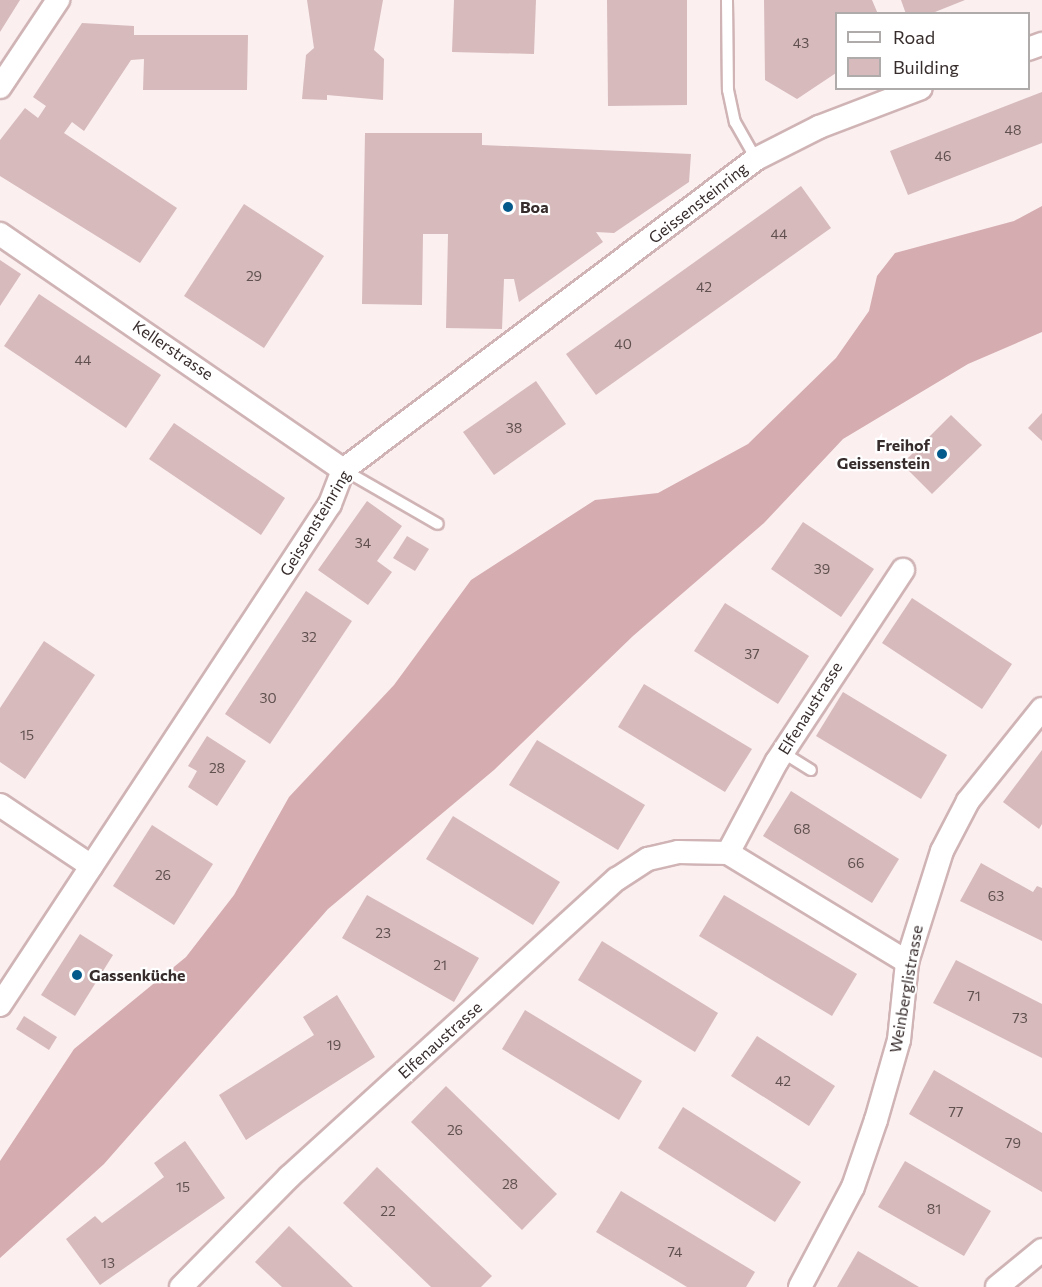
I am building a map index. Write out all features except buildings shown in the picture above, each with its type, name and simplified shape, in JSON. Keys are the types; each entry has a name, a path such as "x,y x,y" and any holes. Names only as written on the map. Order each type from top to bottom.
{"street":[{"path":"0,87 58,0"},
{"name":"Geissensteinring","path":"0,1005 330,504 343,470 756,159 819,127 916,90"},
{"name":"Kellerstrasse","path":"0,234 343,470"},
{"name":"Elfenaustrasse","path":"181,1287 290,1177 617,879 648,859 678,852 728,853 782,752 903,570"},
{"name":"Weinberglistrasse","path":"800,1287 853,1187 876,1120 898,1040 908,962 942,851 968,801 1042,709"},
{"path":"0,805 91,866"},
{"path":"728,853 908,962"},
{"path":"997,1287 1042,1250"}],"lane":[{"name":"Geissensteinring","path":"727,0 728,90 735,123 756,159"},
{"path":"343,470 438,524"},
{"path":"782,752 811,770"}],"shaded area":[{"path":"1042,206 1042,332 968,364 843,439 764,523 633,636 494,770 328,909 104,1164 0,1258 0,1161 74,1049 186,957 234,895 289,797 394,685 471,580 595,500 658,493 748,444 836,358 869,311 877,276 895,253 1014,221"}],"place":[{"name":"Boa","path":"508,207"},
{"name":"Freihof Geissenstein","path":"942,454"},
{"name":"Gassenküche","path":"77,975"}]}
